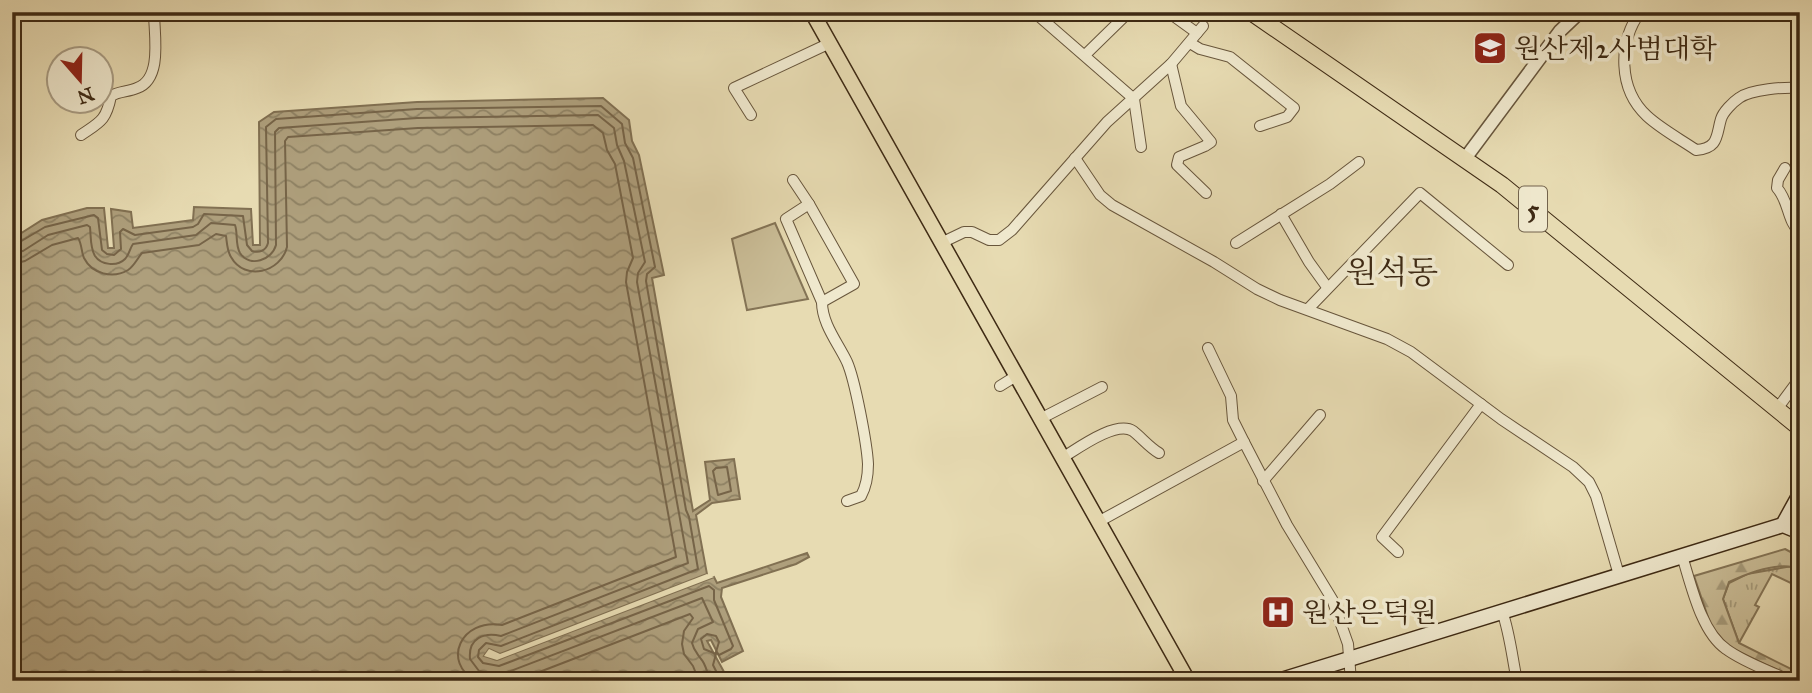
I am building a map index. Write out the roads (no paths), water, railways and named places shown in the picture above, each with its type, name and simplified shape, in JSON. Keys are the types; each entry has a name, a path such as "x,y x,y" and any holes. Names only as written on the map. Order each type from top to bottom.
{"highway":[{"name":"5","path":"1251,12 1521,199 1800,428"}],"main road":[{"path":"813,12 1188,681"},
{"path":"1783,525 1800,494"},
{"path":"1278,681 1783,525 1800,532"}],"street":[{"path":"81,135 103,121 108,113 111,96 139,88 149,78 154,65 154,12"},
{"path":"1034,12 1134,99 1142,147"},
{"path":"1085,55 1129,12"},
{"path":"941,243 964,232 972,232 989,240 999,240 1012,230 1107,122 1171,64 1200,29 1168,12"},
{"path":"1464,160 1560,31 1580,12"},
{"path":"1640,12 1628,34 1624,50 1628,85 1647,117 1696,150 1711,146 1718,136 1721,117 1737,99 1755,91 1800,88"},
{"path":"751,115 734,88 830,43"},
{"path":"1190,43 1200,49 1230,57 1294,107 1286,117 1260,126"},
{"path":"1171,64 1181,106 1211,142 1179,157 1177,165 1206,193"},
{"path":"1075,158 1100,195 1112,205 1257,289 1387,339 1411,352 1573,467 1589,482 1602,514 1619,575"},
{"path":"1236,243 1330,184 1359,162"},
{"path":"1785,168 1777,188 1783,195 1791,222 1800,233"},
{"path":"793,180 855,284 822,302"},
{"path":"1308,309 1327,287 1424,196 1508,265"},
{"path":"809,204 786,219 822,302 822,312 847,362 868,465 865,489 861,496 847,500"},
{"path":"1281,214 1327,287"},
{"path":"1208,348 1231,396 1233,420 1287,525 1332,599 1348,645 1351,681"},
{"path":"1000,386 1016,376"},
{"path":"1777,409 1800,378"},
{"path":"1040,419 1102,387"},
{"path":"1398,552 1382,537 1481,404"},
{"path":"1264,481 1320,415"},
{"path":"1062,458 1118,428 1132,430 1159,453"},
{"path":"1098,522 1244,442"},
{"path":"1682,556 1708,628 1715,640 1732,653 1791,681"},
{"path":"1502,611 1510,634 1509,644 1517,681"},
{"path":"1738,681 1745,678 1759,681"}],"water":[{"path":"603,98 629,120 632,141 639,155 664,275 652,278 693,511 710,500 705,462 734,459 740,499 712,503 696,515 707,574 500,654 489,649 484,656 497,660 714,577 717,583 807,553 809,557 796,564 722,588 721,597 743,651 722,662 711,640 707,641 729,681 12,681 12,239 42,220 87,208 104,208 108,248 114,248 111,209 131,212 133,228 193,220 194,207 251,209 253,245 260,245 259,122 274,112 417,102"}],"place":[{"name":"원산제2사범대학","path":"1490,48"},
{"name":"원산은덕원","path":"1278,612"}],"district":[{"name":"원석동","path":"1392,272"}]}
